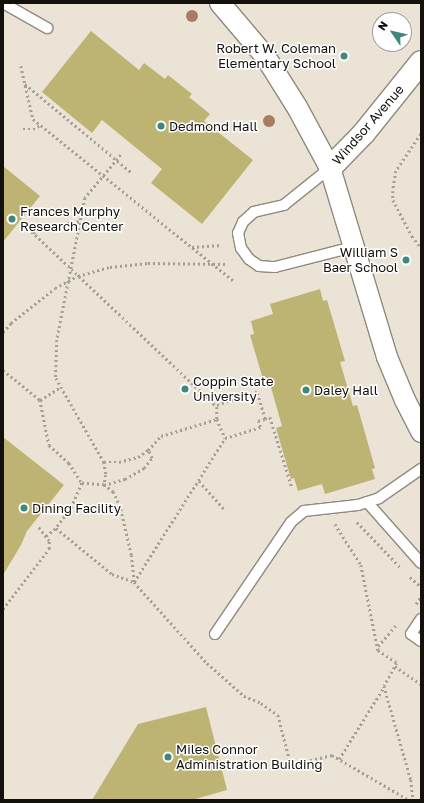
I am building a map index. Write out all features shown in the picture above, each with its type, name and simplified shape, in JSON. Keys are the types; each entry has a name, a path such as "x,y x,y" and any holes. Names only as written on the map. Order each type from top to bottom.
{"street":[{"path":"220,3 266,56 297,107 330,168 387,357 405,400 421,432"},
{"name":"Windsor Avenue","path":"330,168 364,133 421,62"}],"lane":[{"path":"3,3 47,28"},
{"path":"330,168 284,205 254,212 243,222 238,233 241,248 249,259 259,266 275,267 353,247"},
{"path":"215,634 291,522 304,512 358,505 367,502 384,495 421,469"},
{"path":"367,502 421,563"},
{"path":"421,618 411,634 421,641"}],"path":[{"path":"21,66 33,119 234,281"},
{"path":"25,83 131,172"},
{"path":"23,129 33,129 41,125"},
{"path":"421,134 396,171 393,191 393,200 412,236 421,248"},
{"path":"104,485 106,475 104,462 56,378 57,340 85,198 121,155"},
{"path":"33,233 42,227 80,221"},
{"path":"28,228 217,407 216,419 225,438"},
{"path":"192,247 222,245"},
{"path":"3,332 11,323 55,288 78,276 110,267 148,263 228,264"},
{"path":"3,370 40,400 49,445 69,463 82,483"},
{"path":"40,400 61,388"},
{"path":"215,406 257,392 265,419"},
{"path":"134,582 225,438 260,427 258,421 270,417 292,487"},
{"path":"104,462 119,462 138,456 148,450 161,436 216,419"},
{"path":"82,483 104,485 125,479 144,468 152,458 148,450"},
{"path":"199,481 224,509"},
{"path":"46,536 56,528 71,510 82,483"},
{"path":"104,485 113,492 120,507 131,555 134,582"},
{"path":"339,519 333,520 361,565 378,650 397,663 339,759"},
{"path":"355,520 421,588"},
{"path":"3,609 49,549 49,541 38,527"},
{"path":"56,528 112,574 134,582 207,663 244,696 261,703 278,715 291,765 332,755 408,800"},
{"path":"395,666 421,684"},
{"path":"384,686 411,780 413,800"}],"building":[{"name":"Dedmond Hall","path":"91,31 139,70 144,63 165,79 168,75 192,94 189,97 210,114 204,121 253,160 202,224 151,183 162,169 102,120 92,133 42,92"},
{"name":"Frances Murphy Research Center","path":"3,166 40,196 3,242"},
{"name":"Daley Hall","path":"320,289 323,301 327,300 345,361 340,362 353,406 357,405 375,468 372,469 375,479 325,494 322,484 298,491 294,478 291,479 276,428 282,426 270,384 265,386 250,335 254,334 251,321 273,314 270,304"},
{"name":"Dining Facility","path":"3,437 64,485 27,531 21,545 3,575"},
{"name":"Miles Connor Administration Building","path":"206,707 227,790 192,800 92,800 138,724"}],"place":[{"name":"Robert W. Coleman Elementary School","path":"344,56"},
{"name":"Dedmond Hall","path":"161,126"},
{"name":"Frances Murphy Research Center","path":"12,219"},
{"name":"William S Baer School","path":"406,260"},
{"name":"Coppin State University","path":"185,389"},
{"name":"Daley Hall","path":"306,390"},
{"name":"Dining Facility","path":"24,508"},
{"name":"Miles Connor Administration Building","path":"168,757"}]}
